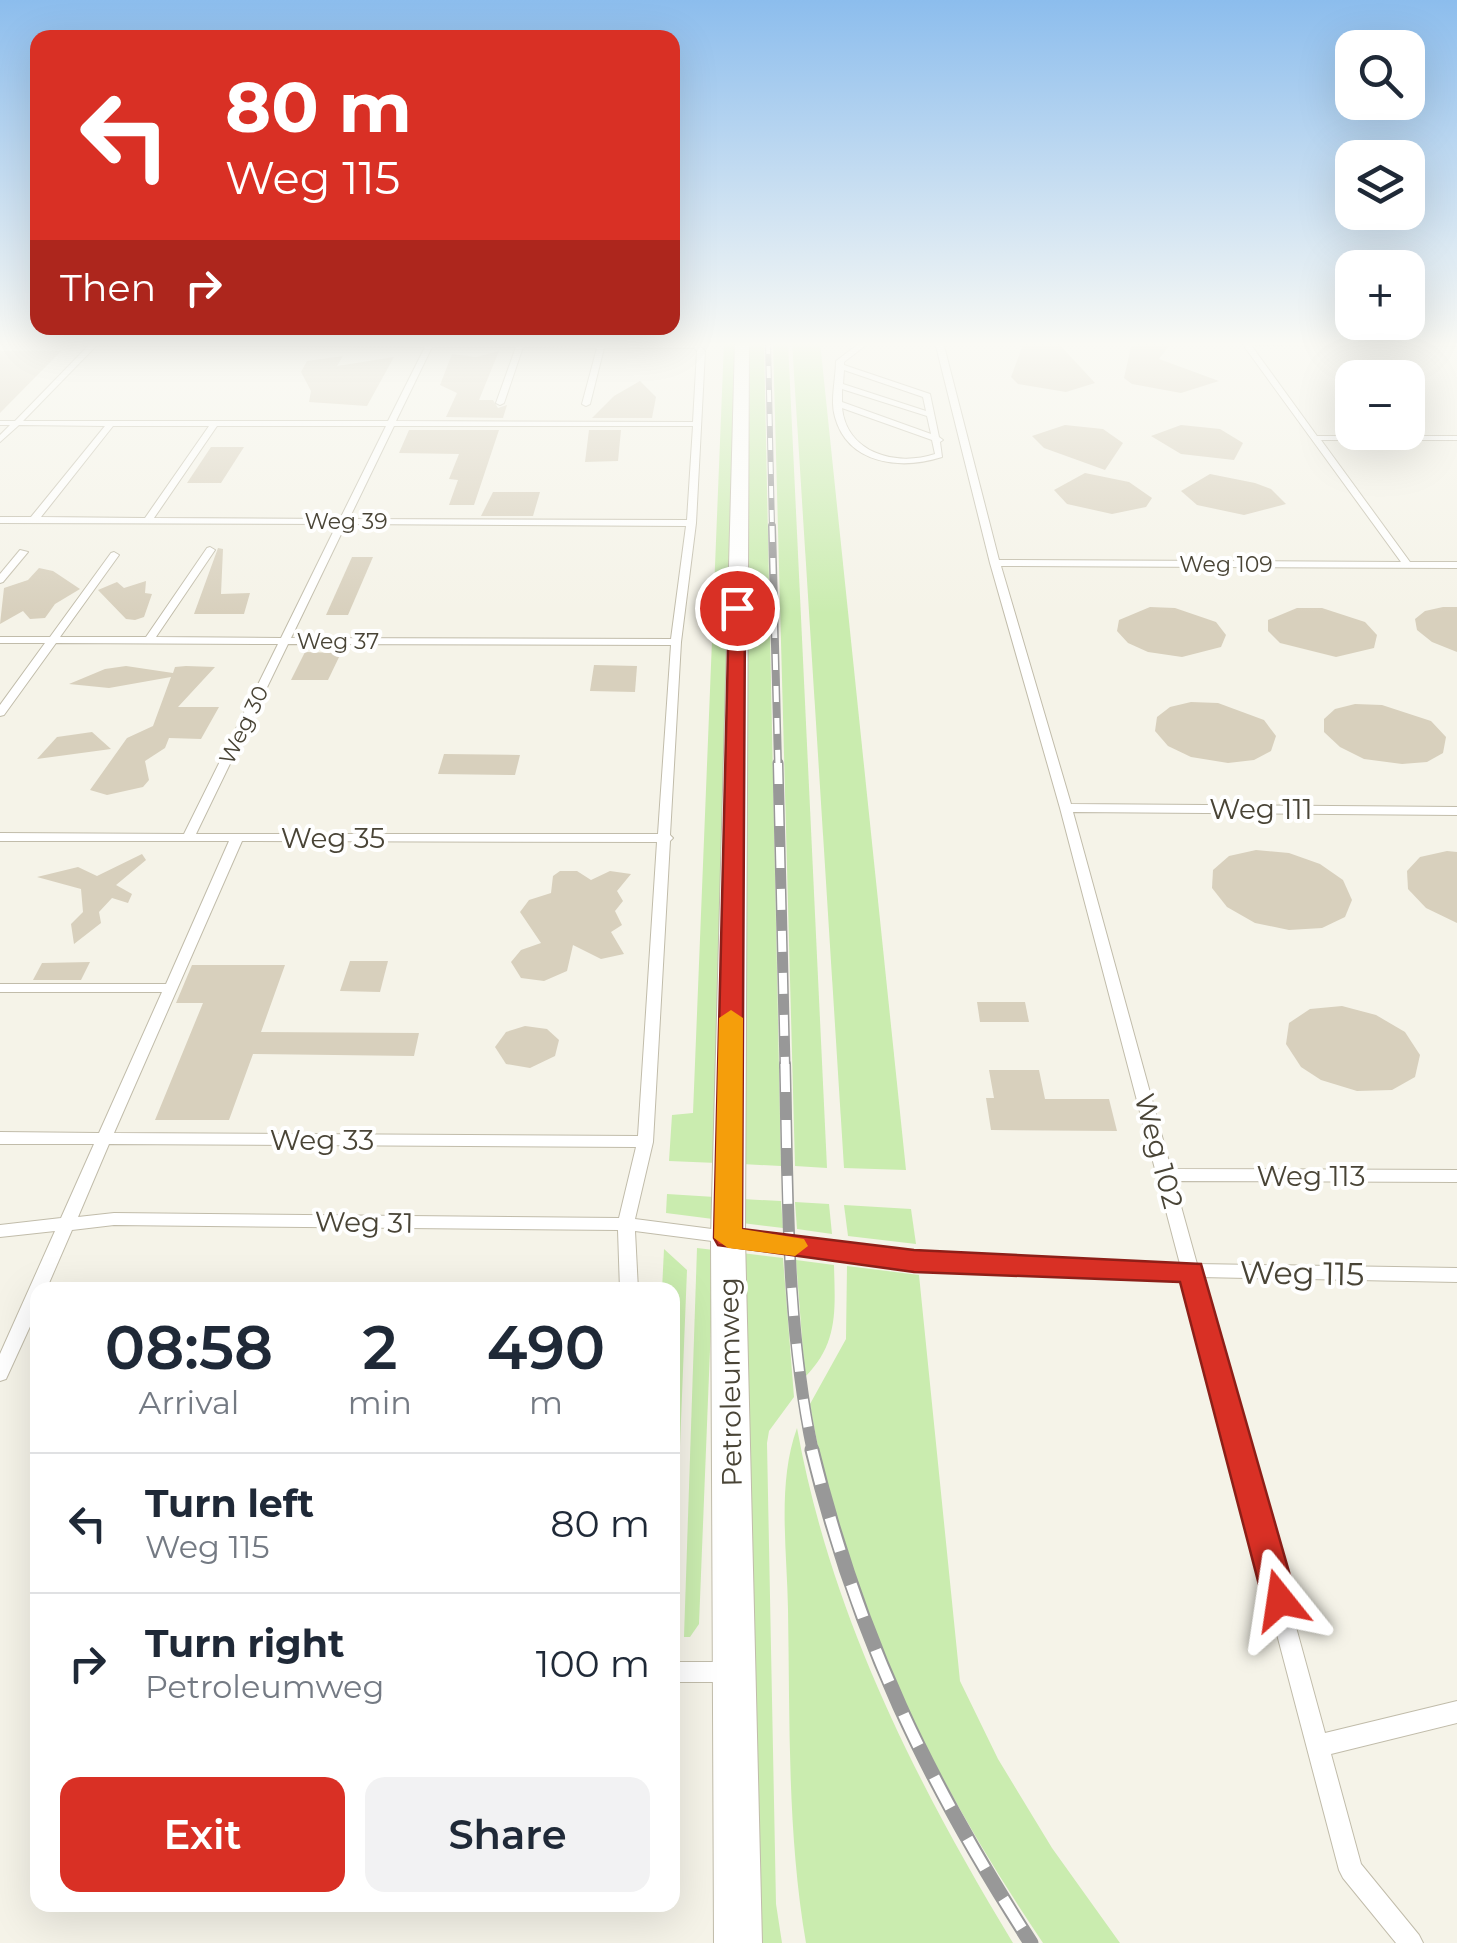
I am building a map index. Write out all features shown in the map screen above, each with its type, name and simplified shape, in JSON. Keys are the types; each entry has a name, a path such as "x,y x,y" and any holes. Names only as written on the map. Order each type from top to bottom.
{"street":[{"name":"Petroleumweg","path":"738,1943 728,1238 741,433"}],"lane":[{"path":"34,520 103,433"},
{"path":"148,520 208,433"},
{"name":"Weg 30","path":"188,838 386,433"},
{"path":"629,1282 626,1224 645,1142 667,838 676,642 691,522 696,433"},
{"path":"849,433 873,457 907,462 933,458 941,451 936,433"},
{"path":"918,433 938,440"},
{"name":"Weg 102","path":"962,433 1351,1870 1411,1943"},
{"path":"1310,433 1407,564"},
{"path":"1314,438 1457,438"},
{"name":"Weg 39","path":"0,520 691,522"},
{"path":"150,640 210,550"},
{"path":"0,580 23,552"},
{"path":"0,713 114,556"},
{"name":"Weg 109","path":"995,564 1457,565"},
{"name":"Weg 37","path":"0,640 676,642"},
{"name":"Weg 111","path":"1066,808 1457,811"},
{"name":"Weg 35","path":"0,837 667,838"},
{"path":"40,1282 237,838"},
{"path":"0,988 171,988"},
{"name":"Weg 33","path":"0,1138 645,1142"},
{"name":"Weg 113","path":"1165,1176 1457,1176"},
{"name":"Weg 31","path":"0,1231 114,1219 626,1224 728,1238"},
{"name":"Weg 115","path":"728,1238 914,1261 1191,1272 1457,1275"},
{"path":"0,1374 30,1306"},
{"path":"680,1672 732,1672"},
{"path":"1319,1746 1457,1712"}],"green space":[{"path":"720,433 734,433 717,1163 669,1161 672,1115 693,1113"},
{"path":"749,433 766,433 781,1166 742,1164"},
{"path":"775,433 792,433 827,1168 795,1166"},
{"path":"798,433 829,433 906,1170 844,1168"},
{"path":"667,1194 715,1197 713,1219 666,1213"},
{"path":"742,1199 781,1201 783,1228 742,1223"},
{"path":"795,1202 829,1204 832,1234 797,1229"},
{"path":"844,1205 911,1209 916,1244 848,1236"},
{"path":"697,1248 714,1250 699,1624 690,1637 684,1637"},
{"path":"664,1249 687,1270 680,1446 680,1282 662,1282"},
{"path":"742,1253 783,1258 794,1397 769,1431 767,1443 776,1904 782,1943 761,1943"},
{"path":"796,1260 834,1265 833,1325 824,1351 805,1377"},
{"path":"847,1266 919,1275 960,1681 998,1759 1052,1848 1120,1943 1043,1943 1002,1881 929,1752 869,1618 825,1477 810,1404 846,1339"},
{"path":"797,1428 831,1565 881,1695 943,1820 1013,1943 806,1943 792,1818 785,1517 787,1471"}],"building":[{"path":"408,433 498,433 474,505 449,505 458,480 449,479 459,454 399,453"},
{"path":"589,433 621,433 618,461 585,462"},
{"path":"1108,433 1123,443 1105,470 1044,448 1032,436"},
{"path":"1226,433 1243,443 1234,460 1181,454 1151,436"},
{"path":"211,447 244,447 221,483 187,483"},
{"path":"1085,473 1129,482 1152,498 1146,507 1112,514 1067,504 1054,490"},
{"path":"1210,474 1271,489 1286,504 1244,515 1197,505 1181,491"},
{"path":"493,492 540,492 533,516 481,516"},
{"path":"218,548 223,549 221,594 250,593 244,614 194,614"},
{"path":"352,557 373,557 348,615 326,615"},
{"path":"39,568 53,571 80,589 55,604 45,618 30,619 23,611 0,624 4,588 28,580"},
{"path":"146,581 145,593 152,594 144,617 135,620 126,619 98,590 117,582 124,588"},
{"path":"1150,607 1175,608 1216,622 1226,635 1221,647 1182,657 1148,652 1128,643 1117,631 1119,620"},
{"path":"1457,607 1457,652 1432,642 1417,630 1415,619 1425,611"},
{"path":"1297,608 1322,608 1365,622 1377,635 1374,648 1336,657 1280,643 1268,631 1268,620"},
{"path":"305,652 341,653 328,680 291,680"},
{"path":"594,665 637,666 635,692 590,691"},
{"path":"126,666 173,673 175,667 215,667 178,707 219,707 201,739 169,738 165,748 145,761 149,780 143,787 107,795 90,790 127,738 153,726 171,677 109,688 69,684 105,669"},
{"path":"1191,702 1218,703 1264,720 1276,736 1271,751 1254,760 1228,763 1191,757 1168,746 1155,731 1157,717 1170,707"},
{"path":"1355,704 1382,705 1431,721 1446,737 1443,753 1427,762 1402,764 1364,759 1340,747 1324,732 1324,719 1335,709"},
{"path":"92,732 111,749 37,759 57,737"},
{"path":"444,754 520,755 515,775 438,774"},
{"path":"1256,850 1289,853 1320,864 1343,880 1352,900 1345,917 1322,928 1289,930 1255,923 1227,907 1212,888 1213,870 1229,856"},
{"path":"1457,852 1457,923 1426,908 1408,889 1407,871 1420,857"},
{"path":"142,854 146,860 116,885 132,894 128,903 112,898 99,912 101,923 74,944 71,924 83,912 81,889 37,877 78,867 97,876"},
{"path":"560,871 577,871 591,880 610,871 631,874 617,891 623,901 615,911 622,925 611,932 624,954 601,959 573,945 567,971 544,981 521,978 511,962 521,950 541,943 520,912 529,900 551,893 553,876"},
{"path":"350,961 388,961 380,992 340,991"},
{"path":"90,962 81,980 33,980 42,963"},
{"path":"192,965 285,965 261,1032 419,1033 414,1056 253,1054 229,1120 155,1120 203,1003 176,1003"},
{"path":"977,1002 1025,1002 1029,1022 980,1022"},
{"path":"1342,1006 1376,1015 1405,1032 1420,1055 1415,1077 1392,1090 1357,1091 1321,1080 1301,1067 1286,1044 1289,1023 1310,1009"},
{"path":"525,1026 547,1029 559,1040 555,1056 530,1068 506,1064 495,1047 506,1032"},
{"path":"989,1070 1039,1070 1045,1099 1109,1099 1117,1131 991,1130 986,1098 994,1098"}],"railway":[{"path":"770,433 772,529"},
{"path":"772,526 778,765"},
{"path":"778,763 785,1067"},
{"path":"785,1064 793,1308 813,1452"},
{"path":"812,1450 851,1584 900,1706 959,1824 1031,1943"}],"slow traffic":[{"path":"731,1018 728,1238 795,1246"}],"route":[{"path":"737,608 728,1238 914,1261 1191,1272 1280,1600"}]}
